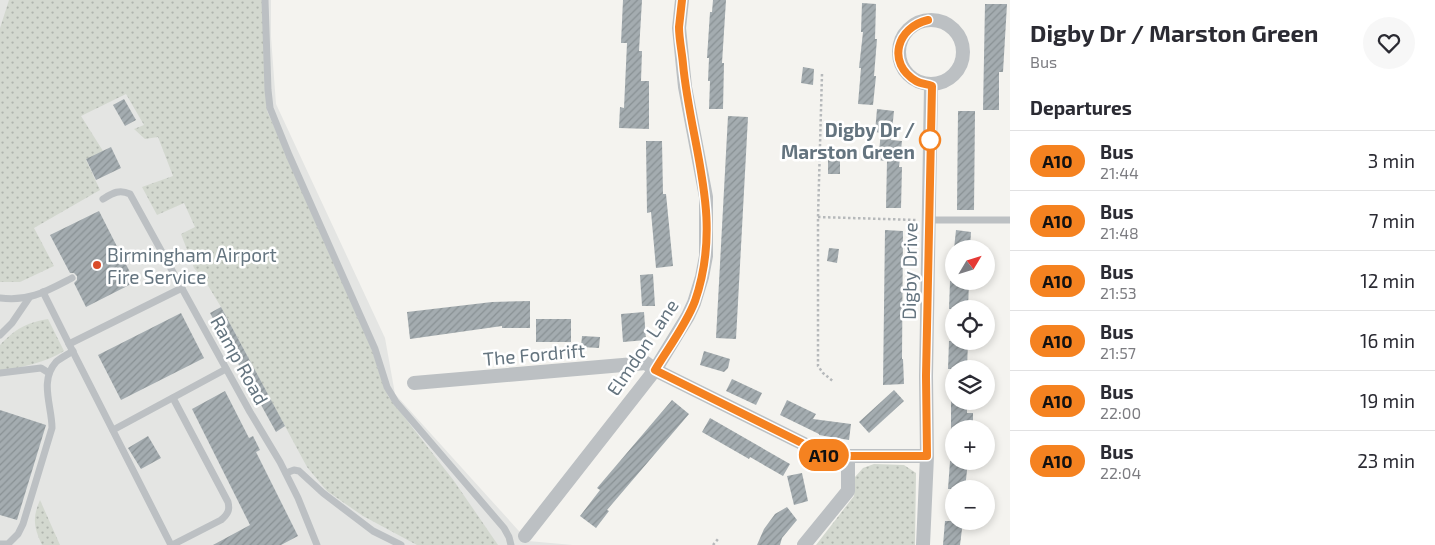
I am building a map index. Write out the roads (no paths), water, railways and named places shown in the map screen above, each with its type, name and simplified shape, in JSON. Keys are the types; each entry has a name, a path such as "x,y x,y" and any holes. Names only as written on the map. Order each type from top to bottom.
{"street":[{"name":"Elmdon Lane","path":"525,536 655,370 688,316 702,277 706,256 706,197 685,87 679,28 682,0"},
{"path":"928,20 940,21 951,26 958,34 963,45 963,56 958,70 951,78 932,86 917,82 906,72 900,62 898,52 901,39 908,29 918,22 928,20"},
{"name":"Digby Drive","path":"923,545 927,456 932,86"},
{"name":"The Fordrift","path":"414,383 646,363 655,370"},
{"path":"655,370 828,456 927,456"},
{"path":"804,545 848,491 848,456"}],"lane":[{"path":"265,0 270,108 289,155 376,349 387,387 396,402 504,528 511,545"},
{"name":"Ramp Road","path":"103,198 116,191 124,191 130,194 226,369 286,473 316,545"},
{"path":"929,220 1010,220"},
{"path":"0,298 30,298 72,278"},
{"path":"69,344 182,288"},
{"path":"43,292 171,545 221,520 227,515 229,509 228,502 173,398"},
{"path":"0,335 12,323 30,298"},
{"path":"0,544 8,544 18,534 23,524 52,428 52,414 46,395 49,373 56,361 73,352"},
{"path":"0,373 41,368 49,373"},
{"path":"113,430 226,369"},
{"path":"286,473 294,470 299,471 323,493 373,531 401,545"}],"place":[{"name":"Digby Dr / Marston Green","path":"930,140"},
{"name":"Birmingham Airport Fire Service","path":"97,265"}]}
